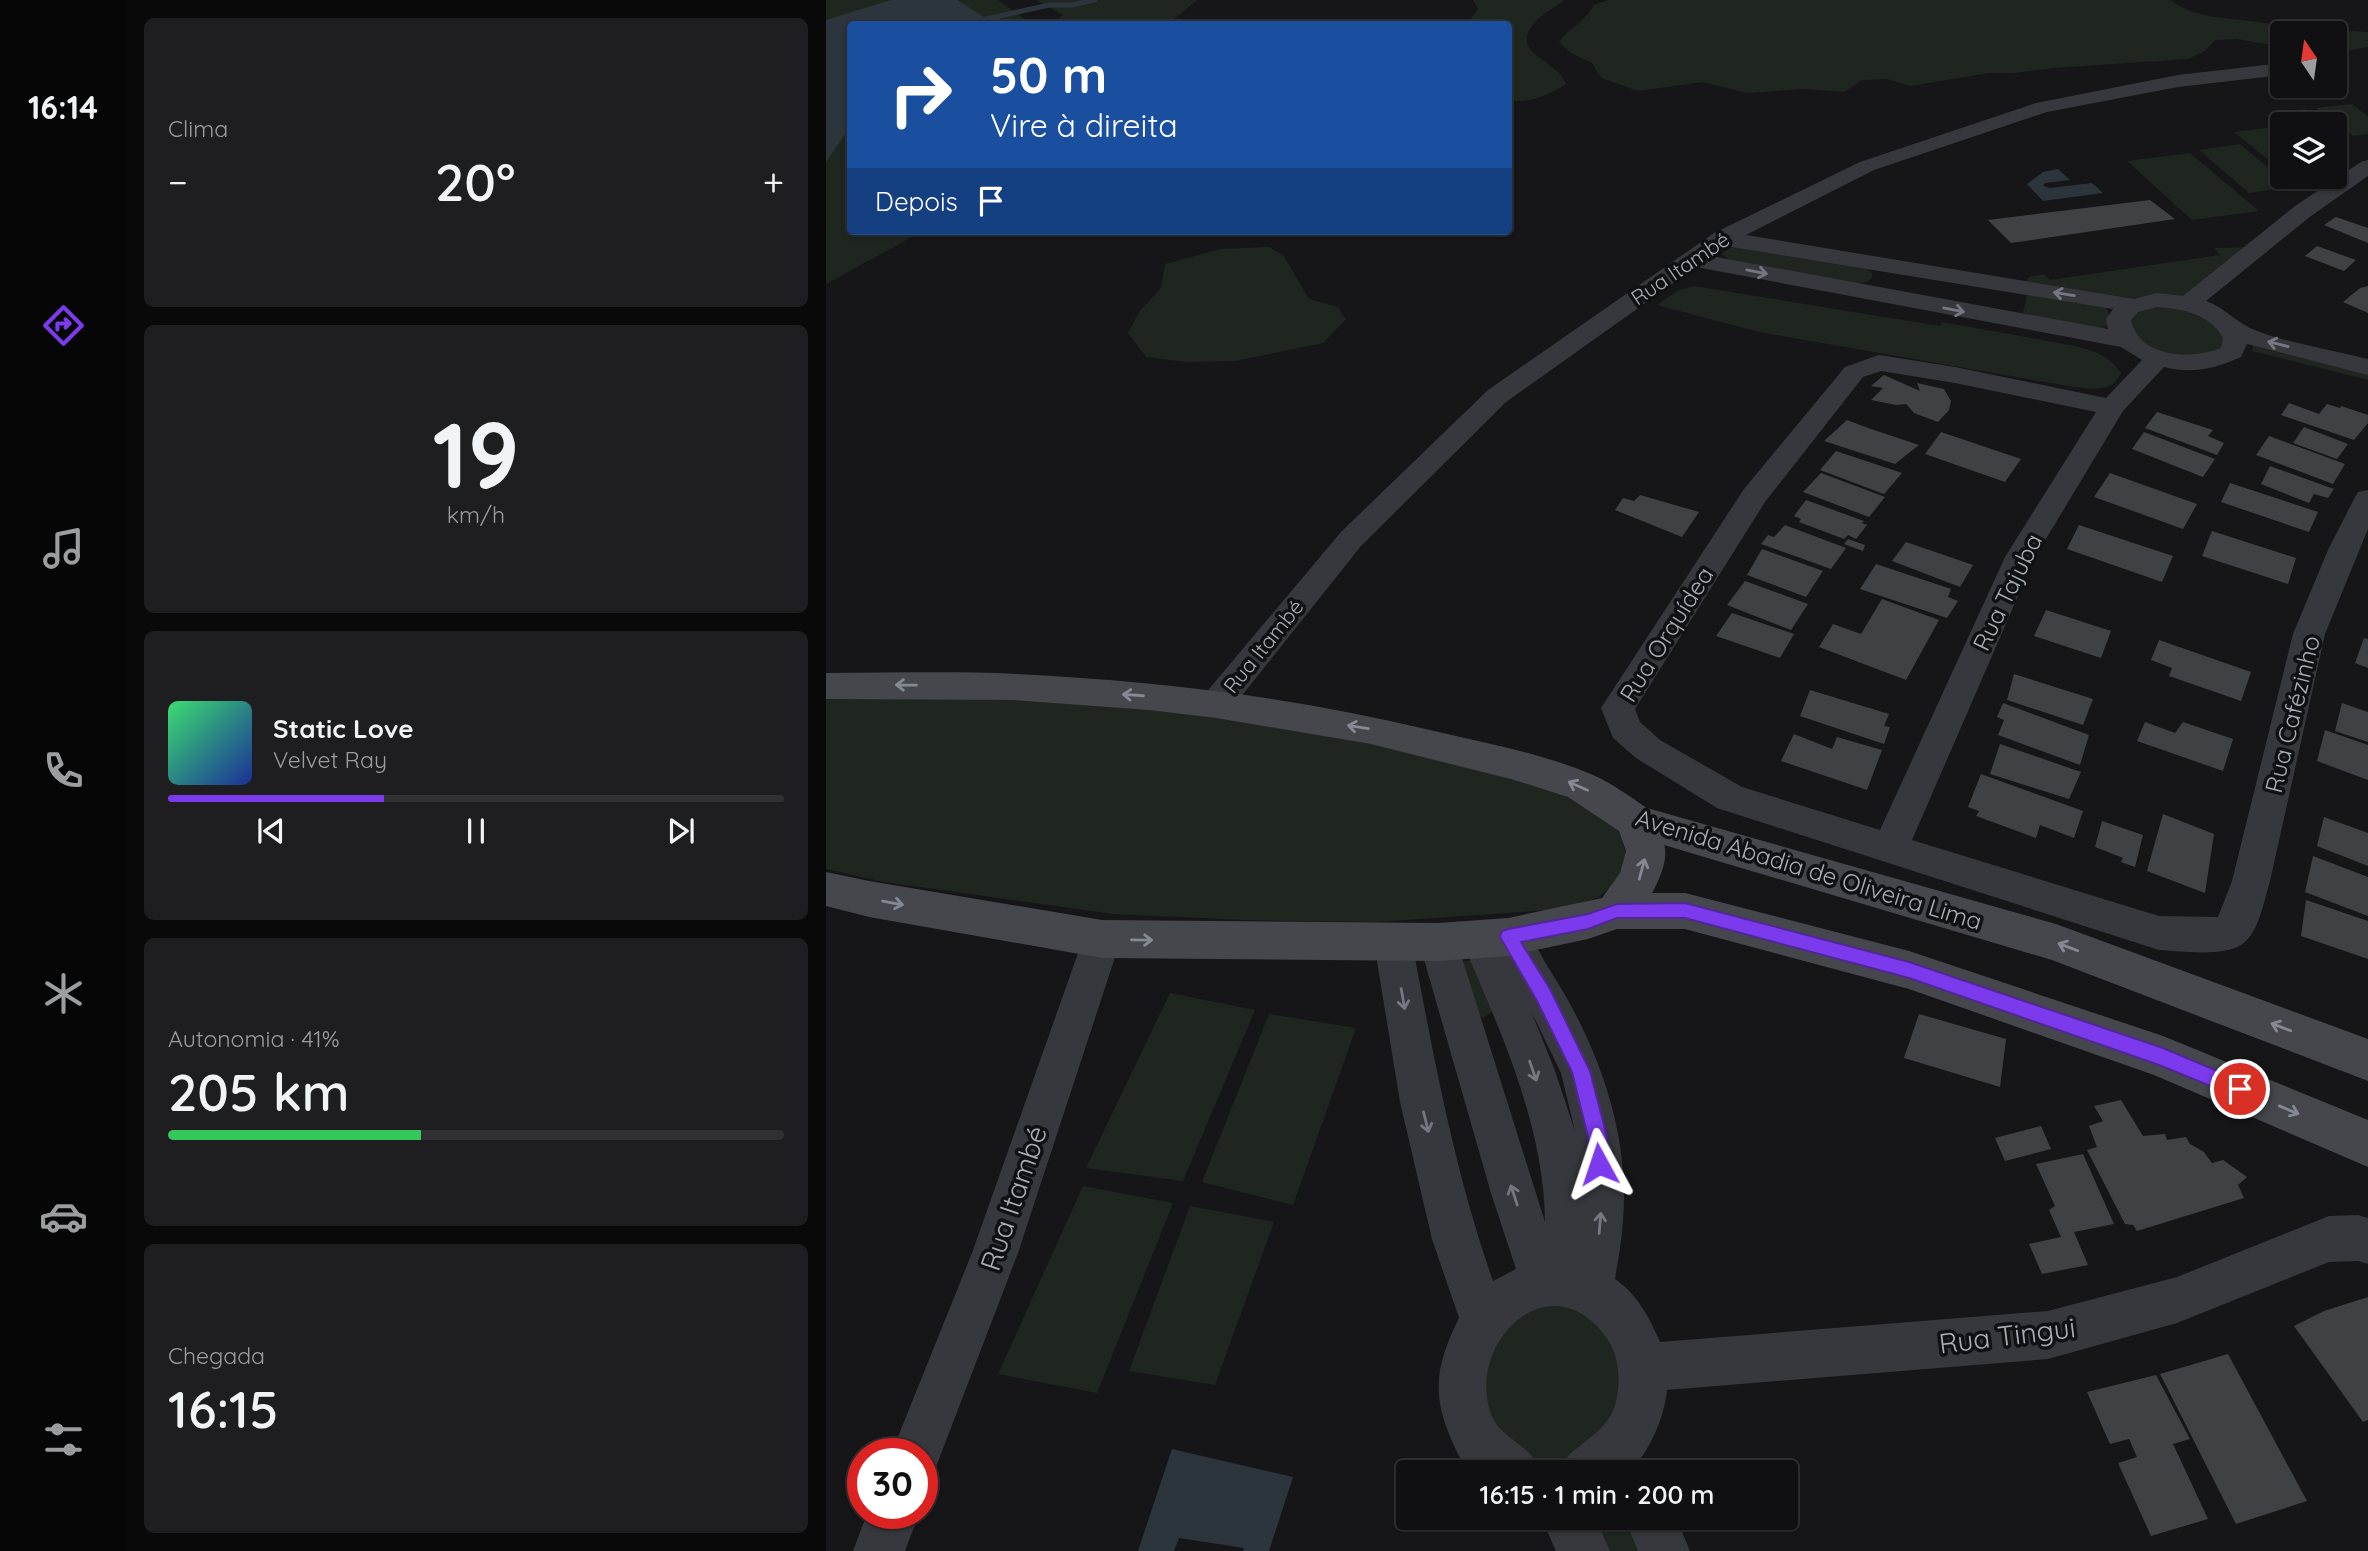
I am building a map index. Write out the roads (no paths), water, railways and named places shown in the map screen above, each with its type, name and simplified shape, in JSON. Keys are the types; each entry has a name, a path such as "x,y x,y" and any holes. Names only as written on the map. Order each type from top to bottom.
{"street":[{"name":"Rua Itambé","path":"1216,704 1351,539 1497,396 1722,238 1867,166 2043,107 2178,81 2270,70"},
{"path":"2188,304 2303,211 2368,166"},
{"path":"1760,219 1787,248"},
{"path":"1722,238 2131,305 2157,300 2188,304 2214,315 2232,341 2368,384"},
{"path":"1690,259 2125,340 2158,359 2176,363 2210,363 2232,341"},
{"path":"1887,297 1895,267"},
{"path":"2009,320 2015,286"},
{"path":"2125,340 2118,330 2117,320 2121,312 2131,305"},
{"path":"2232,341 2368,367"},
{"name":"Rua Tajuba","path":"1891,848 2020,557 2112,407 2158,359"},
{"name":"Rua Orquídea","path":"2112,407 1955,375 1879,363 1854,372 1754,496 1618,708 1625,729 1648,749 1730,798 2159,933 2228,933"},
{"name":"Rua Cafézinho","path":"2228,933 2238,920 2251,881 2309,634 2368,499"},
{"name":"Avenida Abadia de Oliveira Lima","path":"826,686 1014,687 1216,704 1371,730 1511,764 1581,786 1636,821 2056,943 2368,1060"},
{"path":"1617,911 1639,879 1646,851 1636,821"},
{"path":"826,889 869,899 1102,939 1438,942 1494,938 1588,921 1617,911 1685,911 1909,970 2163,1057 2368,1144"},
{"path":"1494,938 1516,1020 1578,1143"},
{"path":"1494,938 1544,995 1581,1071 1578,1143 1567,1206 1566,1285"},
{"name":"Rua Itambé","path":"922,1438 995,1253 1102,939"},
{"path":"1438,942 1513,1193 1566,1285"},
{"path":"1393,943 1421,1101 1455,1239 1483,1320"},
{"path":"1413,1055 1516,1020"},
{"name":"Rua Tingui","path":"1643,1368 2048,1335 2177,1300 2329,1239 2363,1239"},
{"path":"1495,1460 1474,1436 1464,1406 1462,1376 1468,1346 1483,1320 1500,1302 1521,1289 1566,1285 1610,1303 1626,1321 1637,1343 1643,1368 1642,1394 1636,1420 1615,1460"},
{"path":"879,1551 887,1529"},
{"path":"1574,1530 1584,1551"},
{"path":"1655,1530 1664,1551"}],"waterway":[{"path":"986,19 1049,5 1072,5 1095,0"}]}
